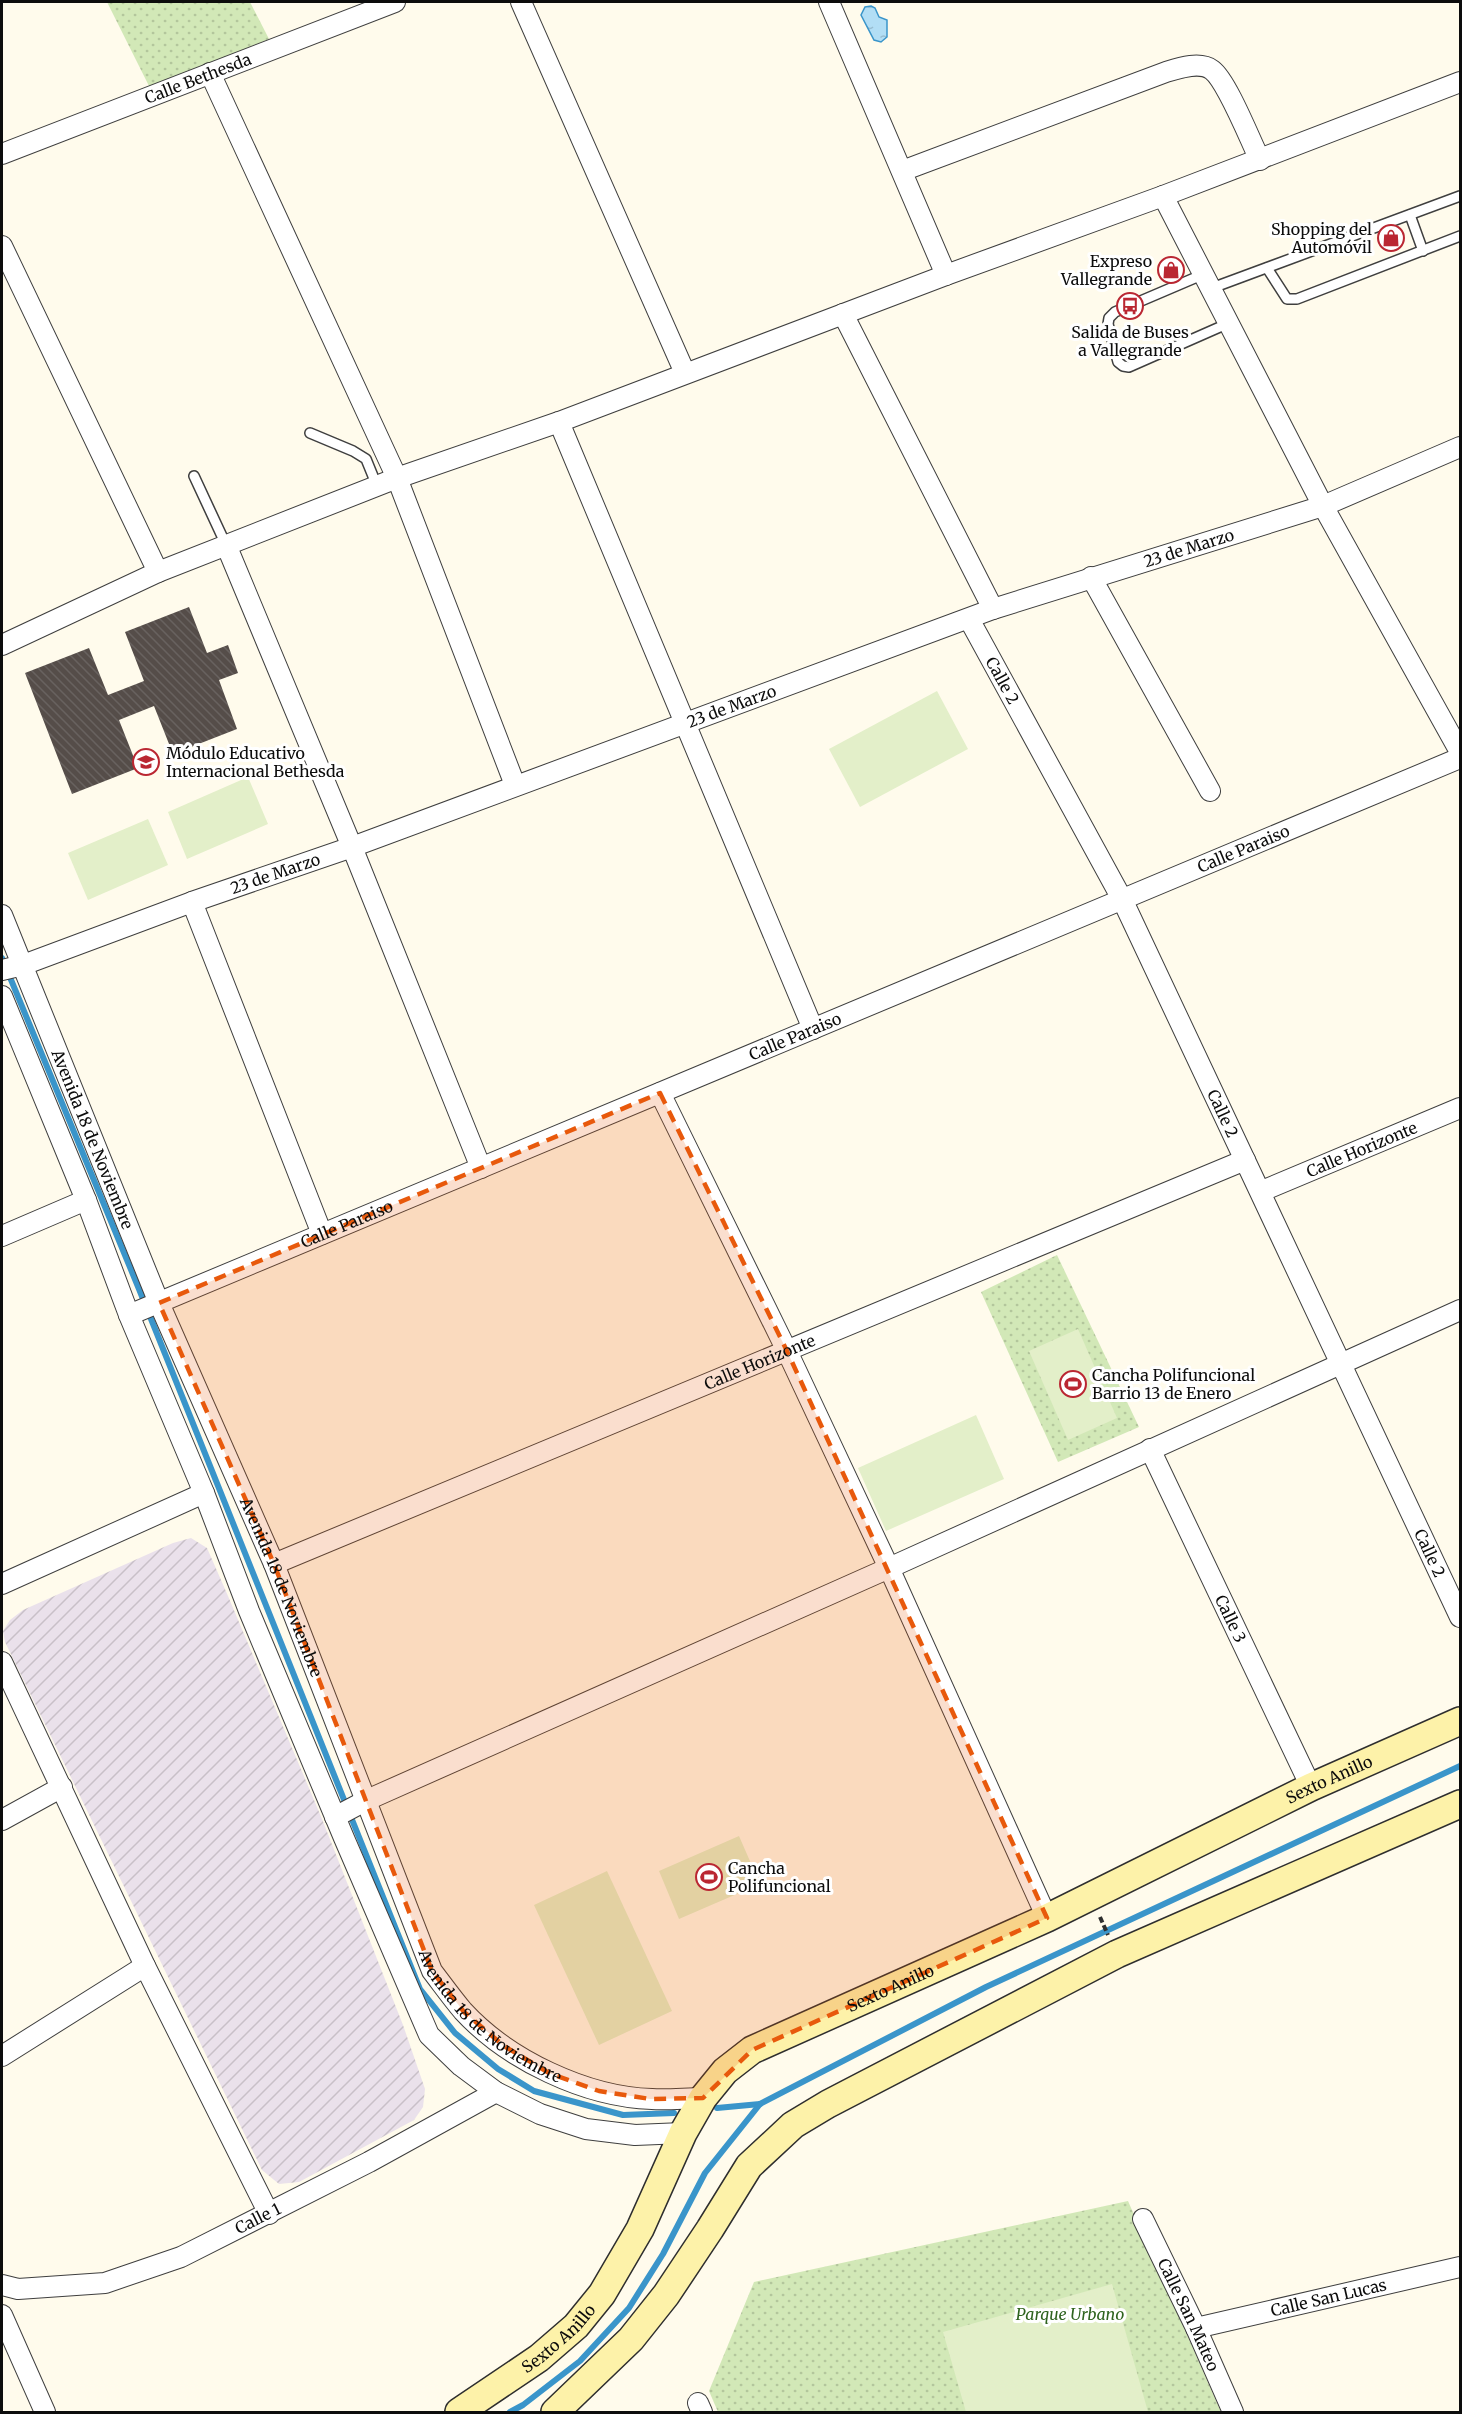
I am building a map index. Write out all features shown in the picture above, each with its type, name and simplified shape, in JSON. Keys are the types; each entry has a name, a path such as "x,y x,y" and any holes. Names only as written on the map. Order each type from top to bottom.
{"main road":[{"name":"Sexto Anillo","path":"459,2412 539,2358 576,2326 589,2310 621,2264 635,2238 683,2133 703,2098 725,2071 752,2050 1047,1918 1311,1786 1461,1721"},
{"path":"555,2412 631,2339 672,2285 749,2166 793,2125 828,2104 1117,1954 1461,1804"}],"street":[{"name":"Calle Bethesda","path":"2,154 395,2"},
{"path":"521,2 685,373"},
{"path":"829,2 946,275"},
{"path":"902,171 1166,72 1181,67 1198,66 1211,69 1221,80 1260,160"},
{"path":"210,73 397,478 515,785"},
{"path":"2,645 158,572 227,547 397,478 559,422 946,275 1260,160 1461,82"},
{"path":"1163,196 1323,506 1461,752"},
{"path":"2,246 158,572"},
{"path":"843,314 993,609"},
{"path":"559,422 813,1029"},
{"name":"23 de Marzo","path":"12,967 352,847 993,609 1323,506 1461,447"},
{"path":"227,547 352,847 481,1168"},
{"path":"1091,577 1210,791"},
{"name":"Calle 2","path":"969,619 1122,899 1245,1160 1262,1191 1461,1617"},
{"name":"Calle Paraiso","path":"144,1309 1461,758"},
{"path":"192,902 322,1234"},
{"name":"Avenida 18 de Noviembre","path":"2,915 12,967 144,1309 204,1493 249,1611 432,1971 464,2012 513,2052 549,2073 599,2091 650,2099 703,2098"},
{"name":"Avenida 18 de Noviembre","path":"2,996 86,1200 274,1564 351,1808 429,2035 461,2066 496,2092 540,2114 586,2129 634,2135 683,2133"},
{"path":"660,1093 787,1350 889,1568 1047,1918"},
{"name":"Calle Horizonte","path":"1262,1191 1461,1108"},
{"name":"Calle Horizonte","path":"274,1564 1245,1160"},
{"path":"2,1236 86,1200"},
{"path":"351,1808 1461,1310"},
{"name":"Calle 3","path":"1150,1449 1311,1786"},
{"path":"2,1584 204,1493"},
{"path":"2,1662 145,1966 269,2214"},
{"path":"2,1820 62,1787"},
{"path":"2,2056 145,1966"},
{"name":"Calle 1","path":"2,2285 18,2289 105,2283 182,2257 269,2214 496,2092"},
{"name":"Calle San Mateo","path":"1143,2219 1196,2328 1233,2412"},
{"name":"Calle San Lucas","path":"1196,2328 1461,2268"},
{"path":"2,2315 45,2412"}],"lane":[{"path":"1229,323 1129,366 1123,366 1119,362 1108,324 1109,318 1115,312 1208,281 1267,268 1461,196"},
{"path":"1410,215 1423,251"},
{"path":"1267,268 1287,298 1297,299 1461,236"},
{"path":"310,432 366,459 377,486"},
{"path":"194,476 227,547"}],"highlighted area":[{"path":"660,1093 787,1351 1047,1918 752,2050 703,2098 650,2099 599,2091 549,2073 504,2046 464,2012 432,1971 274,1564 159,1303"}],"shaded area":[{"path":"191,1538 207,1548 228,1596 322,1819 403,2025 425,2089 423,2107 414,2120 299,2182 279,2184 262,2170 5,1642 3,1631 10,1620 23,1610 173,1543"}],"green space":[{"path":"107,2 250,2 269,39 150,88"},
{"path":"937,691 968,749 860,807 829,749"},
{"path":"248,777 268,824 187,859 168,812"},
{"path":"148,819 168,865 88,900 68,853"},
{"path":"1057,1255 1139,1427 1058,1462 981,1292"},
{"name":"Cancha Polifuncional Barrio 13 de Enero","path":"1078,1329 1117,1418 1068,1440 1029,1351"},
{"path":"976,1415 1004,1479 886,1531 858,1468"},
{"name":"Cancha Polifuncional","path":"739,1836 760,1884 679,1919 659,1871"},
{"path":"607,1871 672,2011 599,2045 534,1905"},
{"name":"Parque Urbano","path":"1128,2201 1221,2412 718,2412 709,2391 754,2282"},
{"path":"1112,2284 1148,2412 966,2412 943,2332"}],"water":[{"path":"865,7 875,8 879,17 887,20 887,37 881,42 874,40 861,15"}],"building":[{"name":"Módulo Educativo Internacional Bethesda","path":"189,607 207,653 228,645 238,673 219,680 237,729 173,754 154,706 119,720 138,768 72,794 25,673 89,648 108,695 144,681 125,632"}],"waterway":[{"path":"2,958 139,1289 420,1989 455,2033 498,2069 534,2091 623,2115 674,2113"},
{"path":"510,2412 523,2405 580,2361 629,2308 663,2254 705,2173 760,2104 986,1987 1460,1766"},
{"path":"717,2108 760,2104"}],"place":[{"name":"Shopping del Automóvil","path":"1391,238"},
{"name":"Expreso Vallegrande","path":"1171,270"},
{"name":"Salida de Buses a Vallegrande","path":"1130,306"},
{"name":"Módulo Educativo Internacional Bethesda","path":"146,762"},
{"name":"Cancha Polifuncional Barrio 13 de Enero","path":"1073,1384"},
{"name":"Cancha Polifuncional","path":"709,1877"}]}
